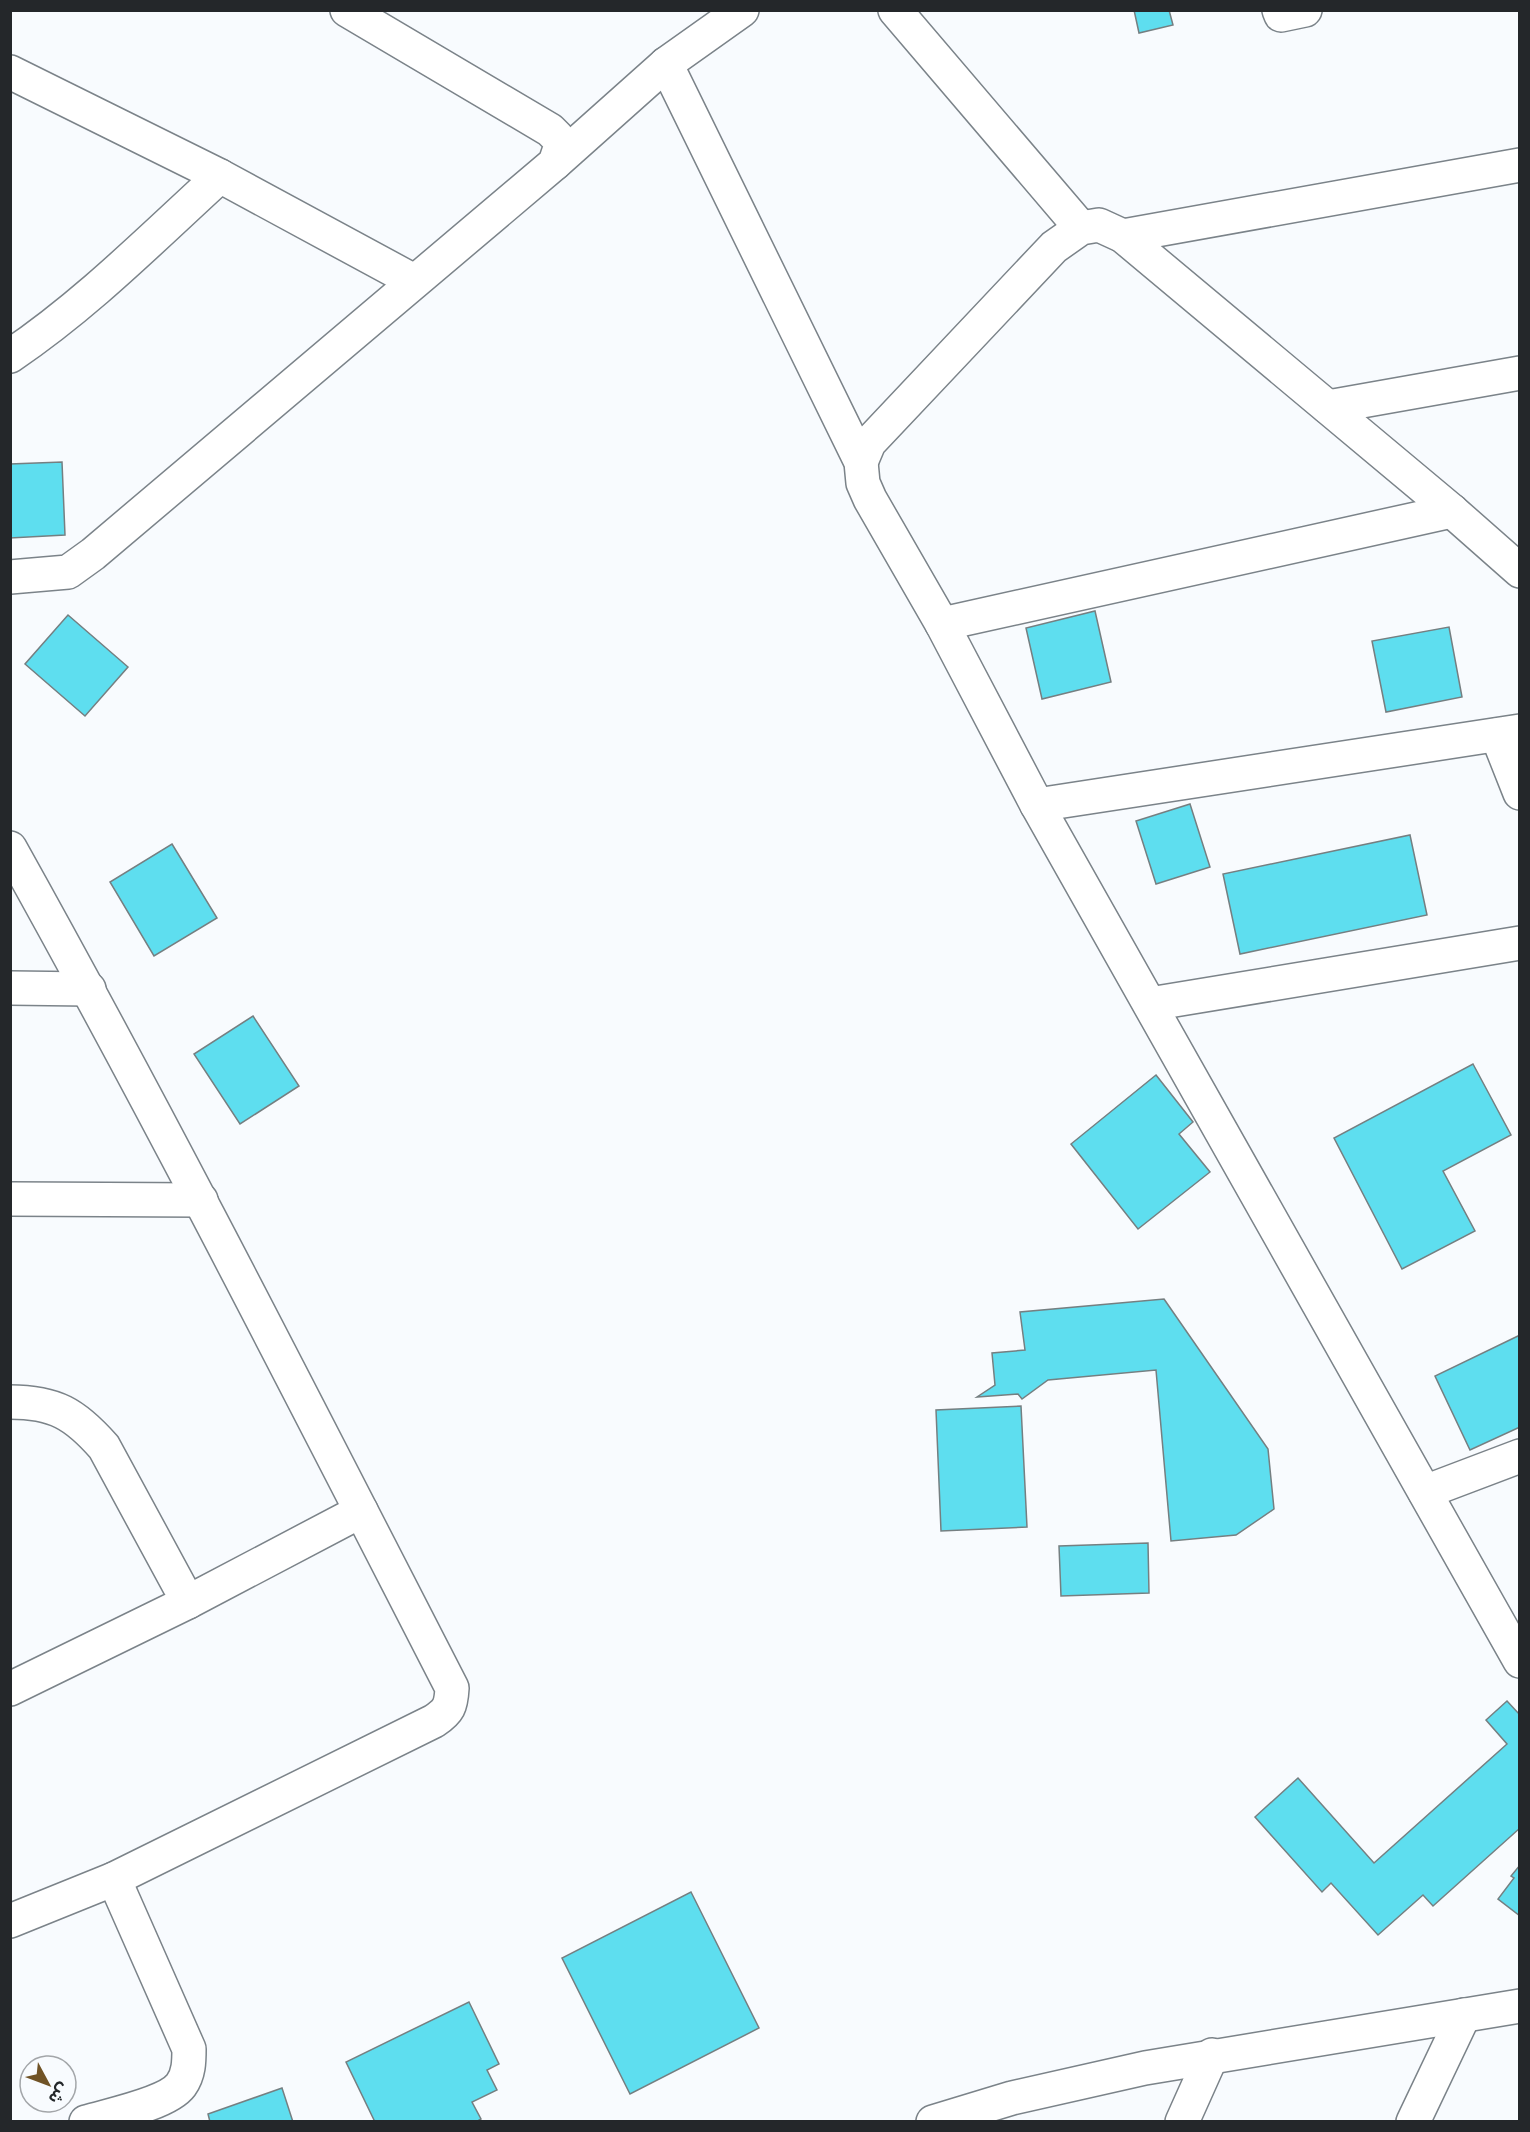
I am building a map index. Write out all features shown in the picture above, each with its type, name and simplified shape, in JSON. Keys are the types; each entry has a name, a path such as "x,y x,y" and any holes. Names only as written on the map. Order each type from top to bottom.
{"street":[{"path":"347,10 550,130 561,145 555,163"},
{"path":"10,577 68,572 93,555 555,163 666,64 742,10"},
{"path":"895,10 1081,228"},
{"path":"1279,10 1281,15 1305,10"},
{"path":"666,64 861,462 863,483 870,499 942,624 1037,805 1520,1661"},
{"path":"10,72 220,176 414,281"},
{"path":"1123,236 1520,165"},
{"path":"10,356 37,338 84,300 220,176"},
{"path":"861,462 869,443 1054,248 1081,228 1100,225 1123,236 1520,570"},
{"path":"1328,407 1520,373"},
{"path":"942,624 1452,511"},
{"path":"1037,805 1508,733 1520,793"},
{"path":"10,848 89,989 201,1200 452,1688 452,1701 446,1713 114,1878 10,1921"},
{"path":"1150,1004 1520,944"},
{"path":"10,988 89,989"},
{"path":"10,1199 201,1200"},
{"path":"10,1402 29,1402 61,1410 85,1426 104,1447 188,1602"},
{"path":"1425,1492 1520,1456"},
{"path":"10,1689 188,1602 361,1511"},
{"path":"86,2121 162,2099 181,2085 188,2069 189,2049 114,1878"},
{"path":"942,2120 1078,2082 1212,2055 1520,2006"},
{"path":"1413,2121 1464,2015"},
{"path":"1182,2121 1212,2055"}],"building":[{"path":"1134,10 1169,10 1173,25 1139,33"},
{"path":"62,462 65,535 10,538 10,464"},
{"path":"1095,611 1111,682 1042,699 1026,628"},
{"path":"68,615 128,667 85,716 25,664"},
{"path":"1449,627 1462,697 1386,712 1372,641"},
{"path":"1190,804 1210,867 1156,884 1136,821"},
{"path":"1410,835 1427,915 1240,954 1223,874"},
{"path":"172,844 217,918 154,956 110,882"},
{"path":"253,1016 299,1086 240,1124 194,1054"},
{"path":"1473,1064 1511,1135 1443,1171 1475,1231 1402,1269 1334,1138"},
{"path":"1156,1075 1193,1122 1179,1134 1210,1172 1138,1229 1071,1144"},
{"path":"1164,1299 1268,1449 1274,1509 1236,1535 1171,1541 1156,1370 1048,1380 1022,1399 1018,1394 977,1397 995,1385 992,1353 1025,1350 1020,1312"},
{"path":"1520,1335 1520,1427 1470,1450 1435,1376"},
{"path":"1021,1406 1027,1527 941,1531 936,1410"},
{"path":"1148,1543 1149,1593 1061,1596 1059,1546"},
{"path":"1507,1701 1520,1715 1520,1828 1433,1906 1423,1895 1378,1935 1331,1883 1322,1892 1255,1817 1298,1778 1374,1863 1507,1744 1486,1720"},
{"path":"1520,1865 1520,1916 1498,1899 1514,1878 1511,1876"},
{"path":"691,1892 759,2028 630,2094 562,1958"},
{"path":"469,2002 499,2064 487,2070 497,2090 472,2102 481,2119 476,2122 375,2122 346,2062"},
{"path":"282,2088 293,2122 210,2122 208,2114"}]}
